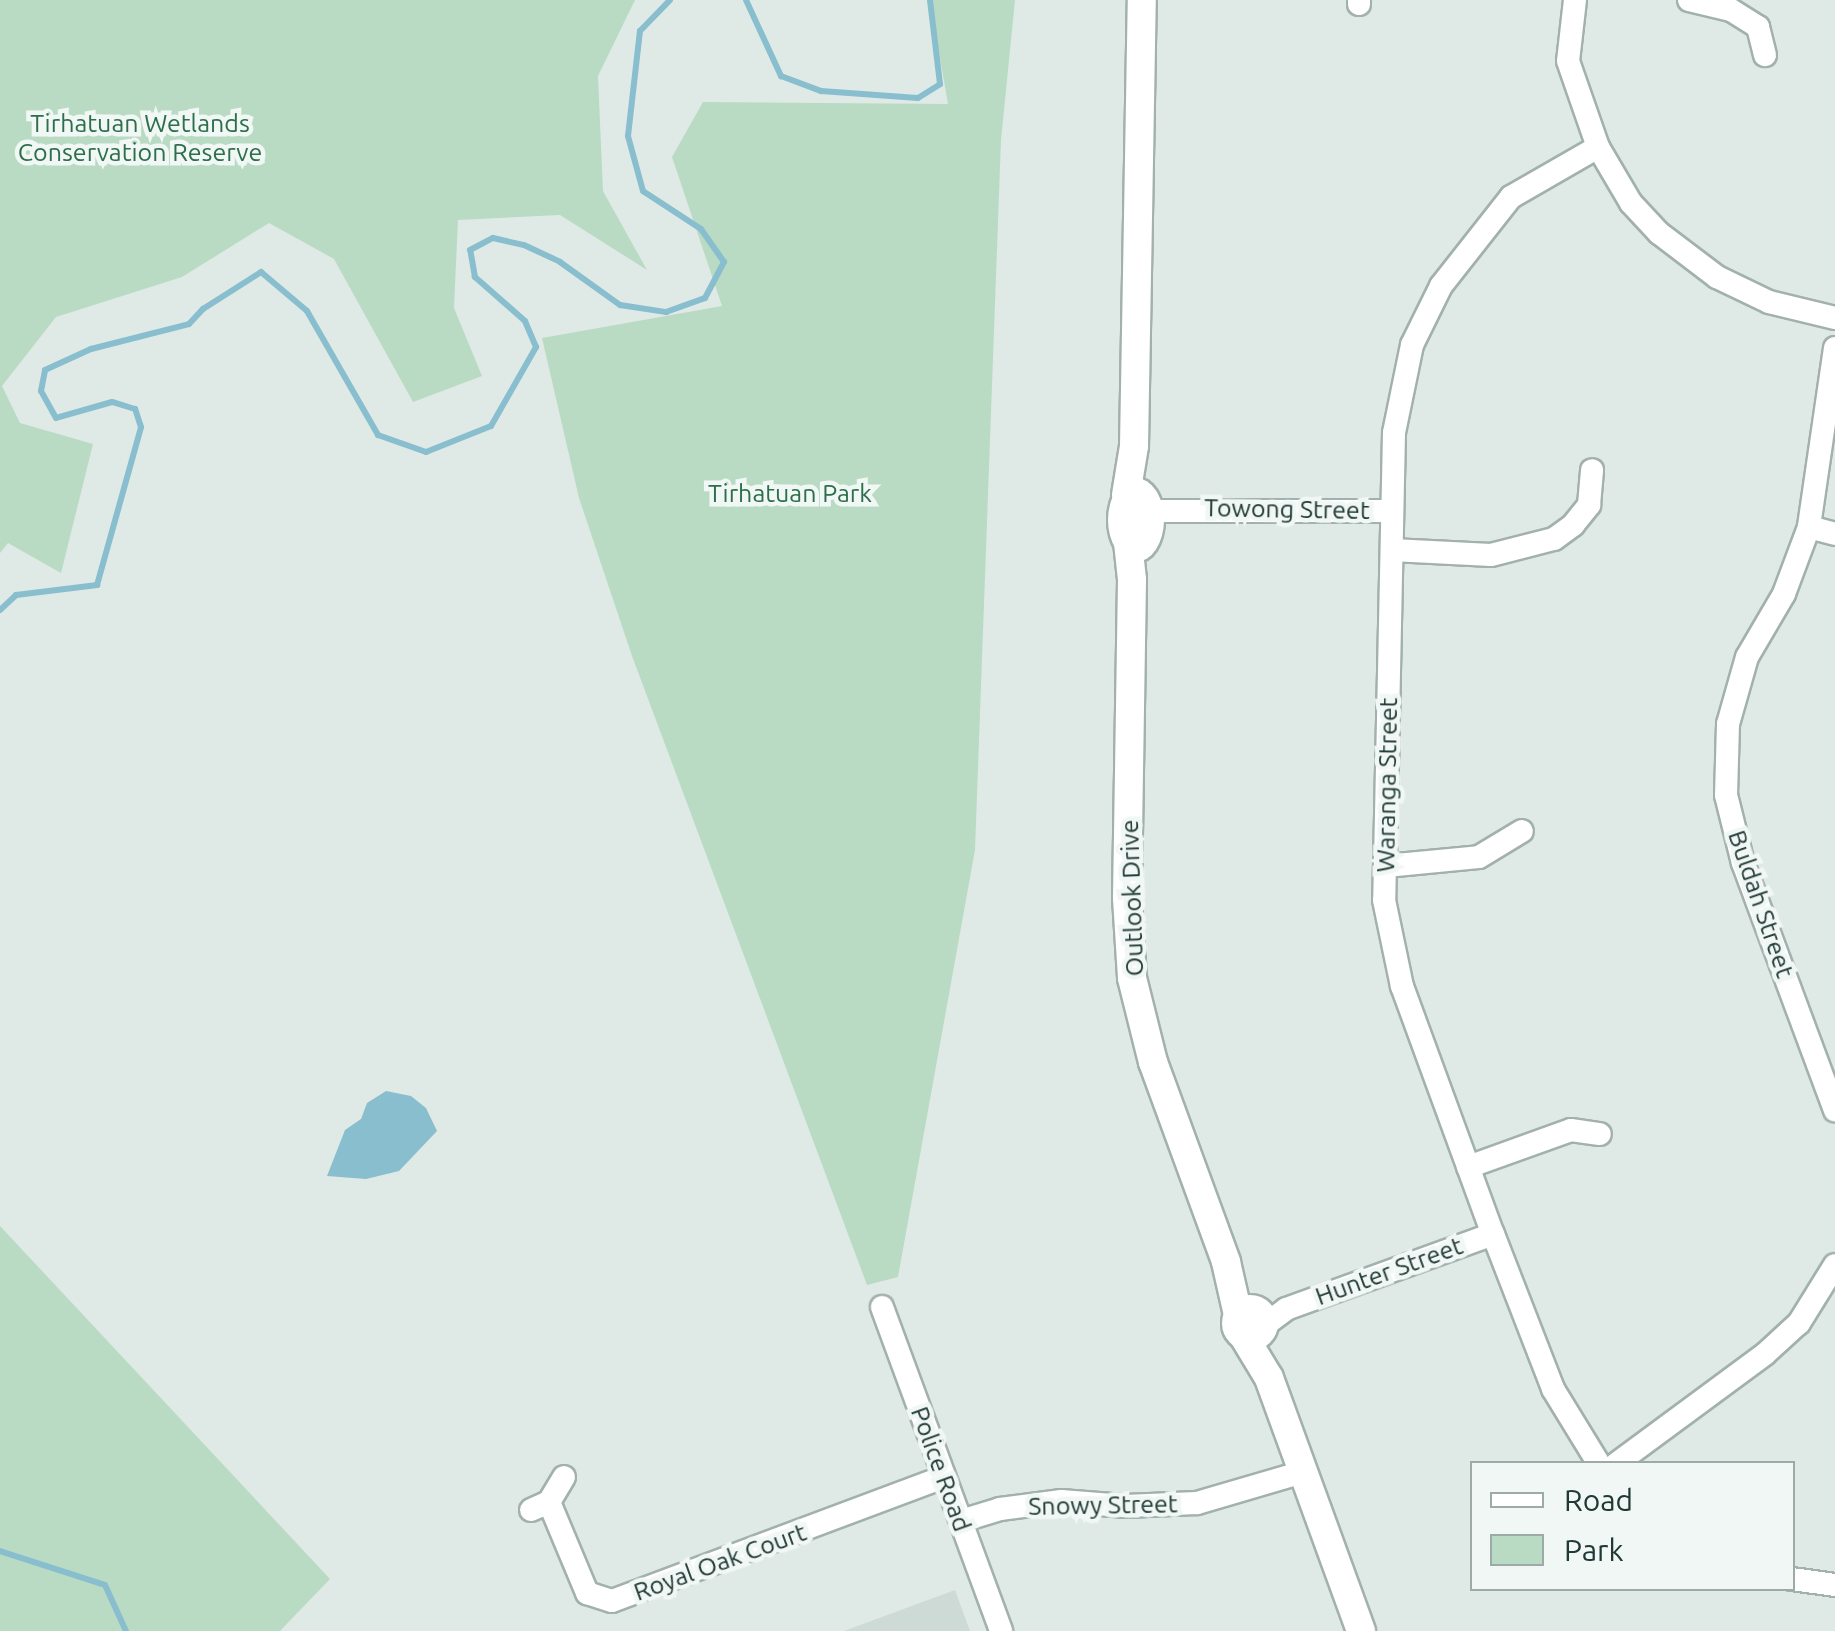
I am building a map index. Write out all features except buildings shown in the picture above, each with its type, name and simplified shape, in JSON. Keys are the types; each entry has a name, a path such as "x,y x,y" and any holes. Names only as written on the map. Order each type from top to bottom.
{"street":[{"name":"Outlook Drive","path":"1142,0 1134,446 1139,505 1132,580 1127,898 1132,978 1152,1062 1226,1262 1258,1319 1269,1378 1362,1631"},
{"path":"1575,0 1568,62 1598,147 1632,203 1690,260 1758,298 1835,318"},
{"path":"1690,0 1731,10 1758,27 1764,55"},
{"name":"Waranga Street","path":"1598,147 1512,198 1441,286 1412,345 1394,433 1384,900 1394,960 1493,1234 1553,1389 1598,1461"},
{"name":"Buldah Street","path":"1835,348 1809,527 1784,594 1747,657 1728,724 1726,795 1743,863 1835,1110"},
{"path":"1392,550 1492,554 1554,539 1573,525 1588,505 1592,470"},
{"name":"Towong Street","path":"1139,505 1391,511"},
{"path":"1809,527 1835,534"},
{"path":"1386,866 1479,857 1522,831"},
{"path":"1468,1166 1571,1130 1600,1134"},
{"name":"Hunter Street","path":"1258,1319 1493,1234"},
{"path":"1620,1461 1765,1354 1799,1323 1834,1269"},
{"name":"Police Road","path":"882,1306 1001,1631"},
{"name":"Snowy Street","path":"960,1521 1000,1509 1061,1502 1198,1503 1303,1472"},
{"name":"Royal Oak Court","path":"564,1477 540,1506 587,1593 612,1601 944,1478"},
{"path":"1795,1579 1835,1585"}],"shaded area":[{"path":"955,1590 970,1631 844,1631"}],"green space":[{"name":"Tirhatuan Wetlands Conservation Reserve","path":"0,0 635,0 598,76 603,191 647,270 560,215 458,220 454,308 482,376 413,402 334,259 269,223 182,277 56,317 2,386 20,423 93,444 61,573 8,543 0,553"},
{"name":"Tirhatuan Park","path":"930,0 1015,0 1001,140 975,850 898,1277 867,1285 632,656 579,498 542,338 722,306 672,157 703,102 948,104"},
{"path":"0,1226 330,1579 280,1631 0,1631"}],"water":[{"path":"386,1091 411,1096 426,1108 437,1131 399,1171 366,1179 327,1176 345,1130 361,1119 367,1103"}],"waterway":[{"path":"0,610 16,595 97,585 141,427 135,409 112,402 56,418 41,391 45,370 91,349 189,324 203,309 261,272 307,311 378,435 426,452 491,426 536,347 525,321 475,277 470,250 493,238 524,245 560,262 620,305 666,312 705,298 724,262 701,229 643,191 628,136 640,31 670,0"},
{"path":"746,0 781,76 821,91 918,98 940,84 930,0"},
{"path":"0,1551 105,1585 126,1631"}]}
